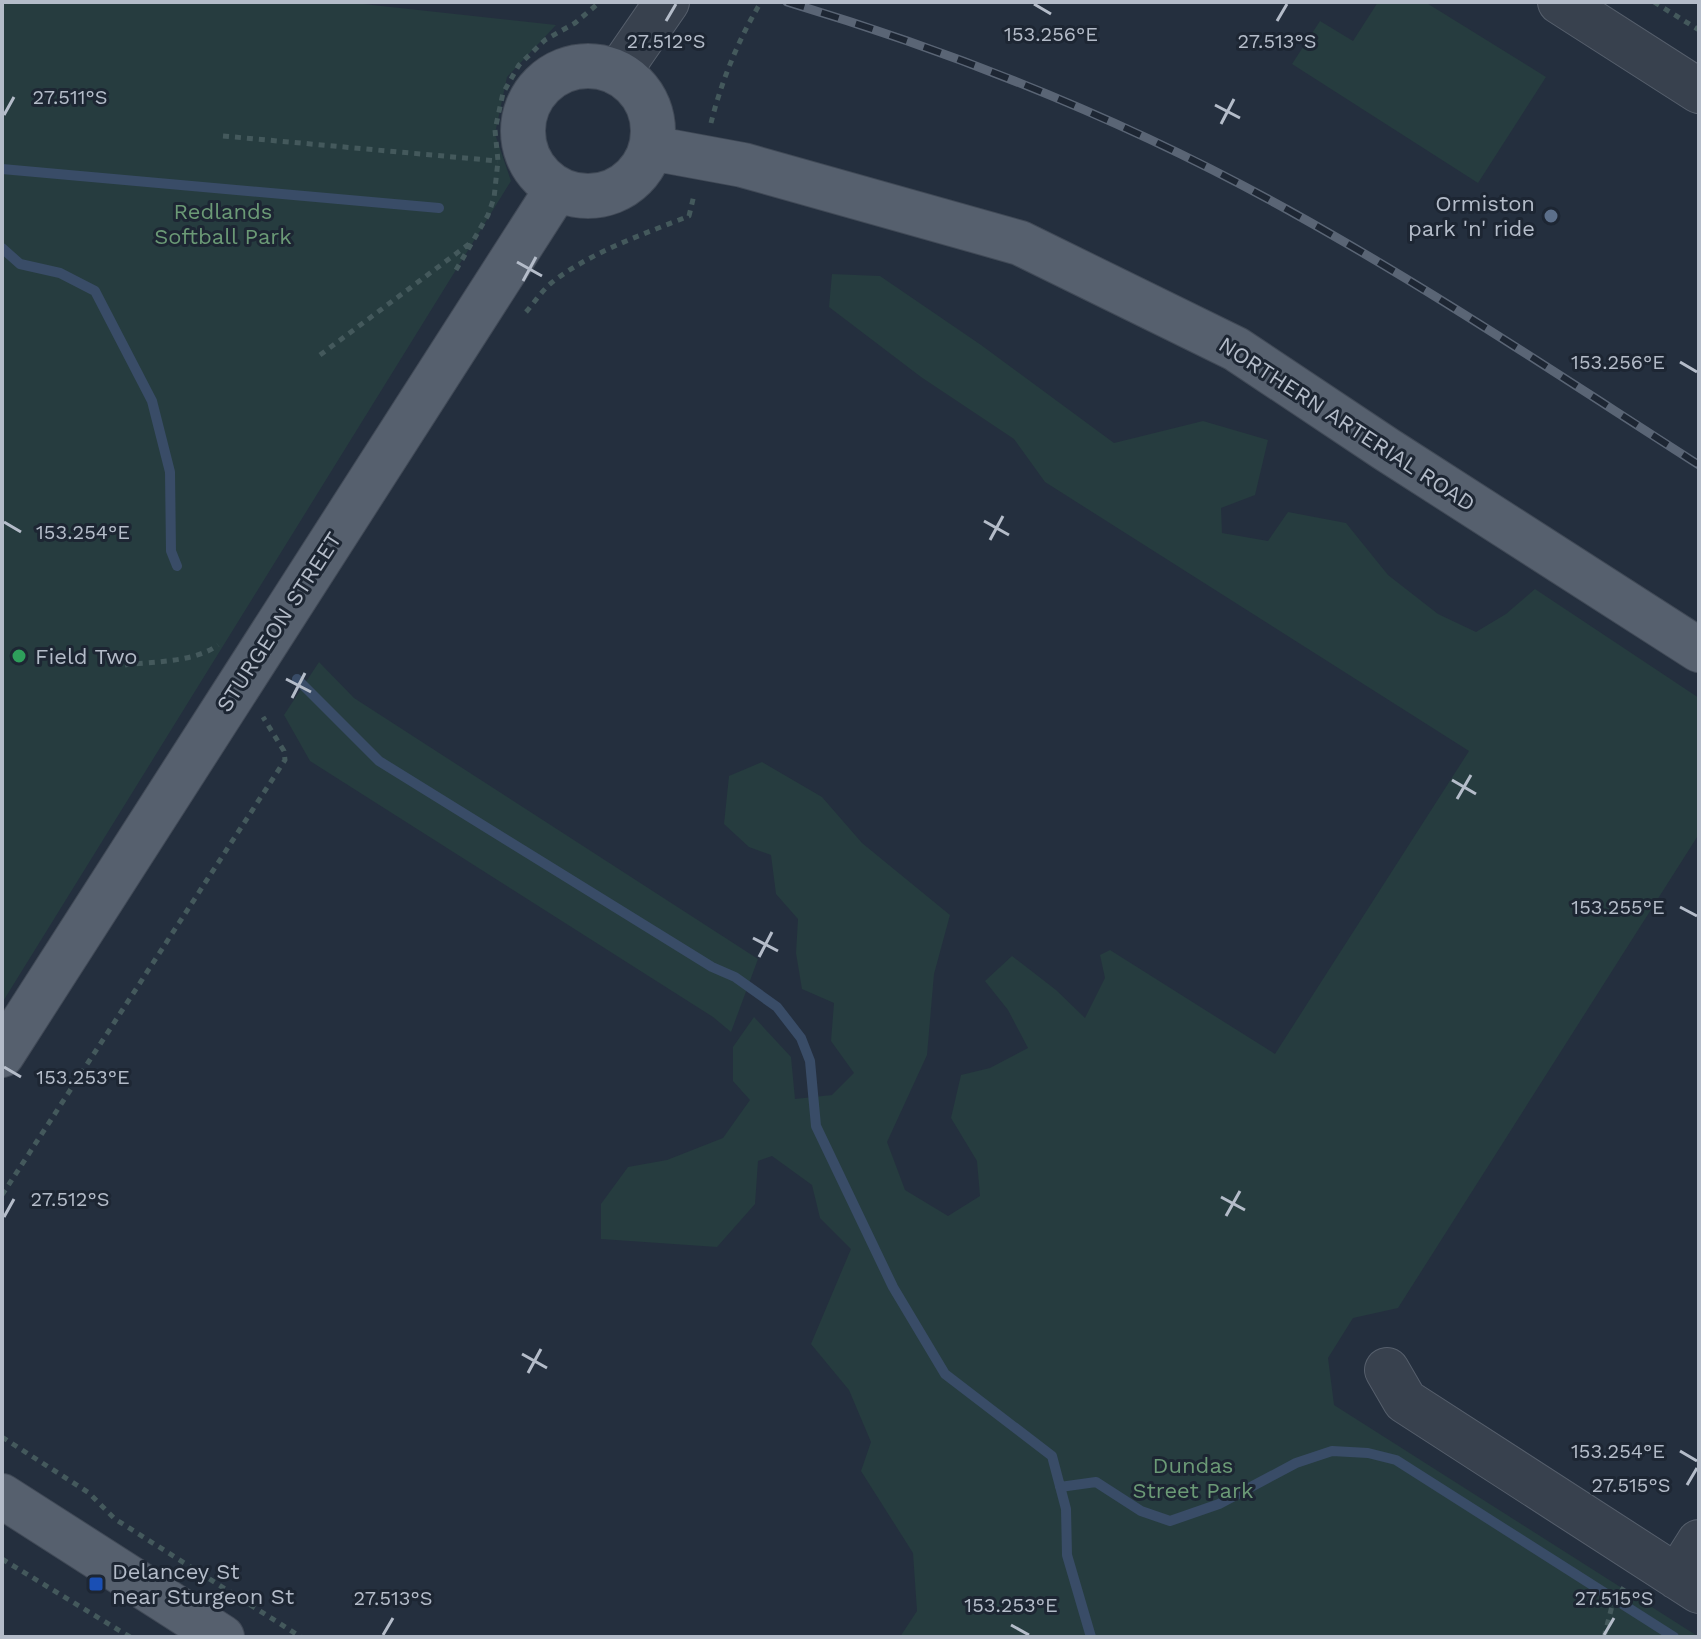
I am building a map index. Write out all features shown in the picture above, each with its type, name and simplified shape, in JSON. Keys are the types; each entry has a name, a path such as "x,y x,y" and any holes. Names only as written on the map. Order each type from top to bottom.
{"main road":[{"path":"601,67 618,73 640,92 647,105 653,133 651,148 643,166 630,181 614,192 595,197 575,196 557,189 538,173 525,151 524,117 530,102 546,82 568,69 601,67"},
{"name":"NORTHERN ARTERIAL ROAD","path":"651,148 743,165 1020,243 1236,349 1699,650"},
{"name":"STURGEON STREET","path":"2,1055 557,189"},
{"path":"2,1496 222,1637"}],"street":[{"path":"618,73 667,2"},
{"path":"1560,2 1699,91"},
{"path":"1387,1370 1405,1401 1692,1570"}],"path":[{"path":"450,280 491,207 498,161 495,130 503,93 519,65 545,40 575,23 600,2"},
{"path":"523,315 550,285 587,262 614,246 689,216 715,106 748,24 761,2"},
{"path":"1654,2 1699,30"},
{"path":"223,136 498,161"},
{"path":"320,355 474,241"},
{"path":"125,665 190,657 209,652 225,640"},
{"path":"2,1195 285,760 284,751 260,713"},
{"path":"2,1437 89,1493 115,1519 301,1637"},
{"path":"2,1559 130,1637"},
{"path":"1604,1637 1612,1606 1620,1592"}],"green space":[{"name":"Redlands Softball Park","path":"2,2 345,2 556,25 507,77 495,134 511,181 2,1003"},
{"path":"1378,2 1425,2 1546,77 1478,183 1292,64 1320,21 1353,41"},
{"name":"Dundas Street Park","path":"832,274 880,276 981,345 1114,443 1203,421 1268,440 1255,495 1221,508 1222,533 1268,541 1288,512 1346,523 1388,575 1438,614 1476,632 1506,614 1535,589 1699,698 1699,834 1398,1308 1353,1318 1328,1358 1334,1405 1699,1637 900,1637 917,1611 913,1553 861,1471 871,1442 849,1390 811,1344 851,1249 820,1218 812,1185 772,1156 758,1161 755,1204 717,1247 601,1239 601,1204 628,1167 667,1160 723,1138 750,1100 733,1081 733,1047 754,1017 791,1057 795,1099 832,1095 854,1073 831,1041 834,1003 802,989 796,953 798,919 776,894 771,855 749,847 724,824 729,776 762,762 822,797 862,843 950,915 934,974 927,1055 887,1142 905,1190 948,1216 980,1196 977,1161 951,1118 961,1075 990,1068 1028,1048 1008,1010 985,981 1012,956 1056,990 1085,1018 1105,978 1100,955 1110,950 1275,1054 1469,751 1045,482 1014,439 921,377 829,307"},
{"path":"319,662 354,698 758,959 731,1032 713,1017 310,761 284,715"}],"waterway":[{"path":"2,169 439,208"},
{"path":"2,248 20,264 60,273 95,291 152,401 170,472 171,551 177,566"},
{"path":"297,679 379,761 712,967 735,977 777,1007 801,1038 810,1061 816,1126 893,1287 945,1374 1052,1456 1066,1509 1067,1555 1091,1637"},
{"path":"1060,1487 1096,1482 1141,1511 1170,1521 1219,1504 1296,1463 1332,1451 1368,1453 1396,1460 1674,1637"}],"railway":[{"path":"787,2 916,44 1043,92 1228,178 1393,271 1699,465"}],"place":[{"name":"Ormiston park 'n' ride","path":"1551,216"},
{"name":"Field Two","path":"19,656"},
{"name":"Delancey St near Sturgeon St","path":"96,1584"}]}
